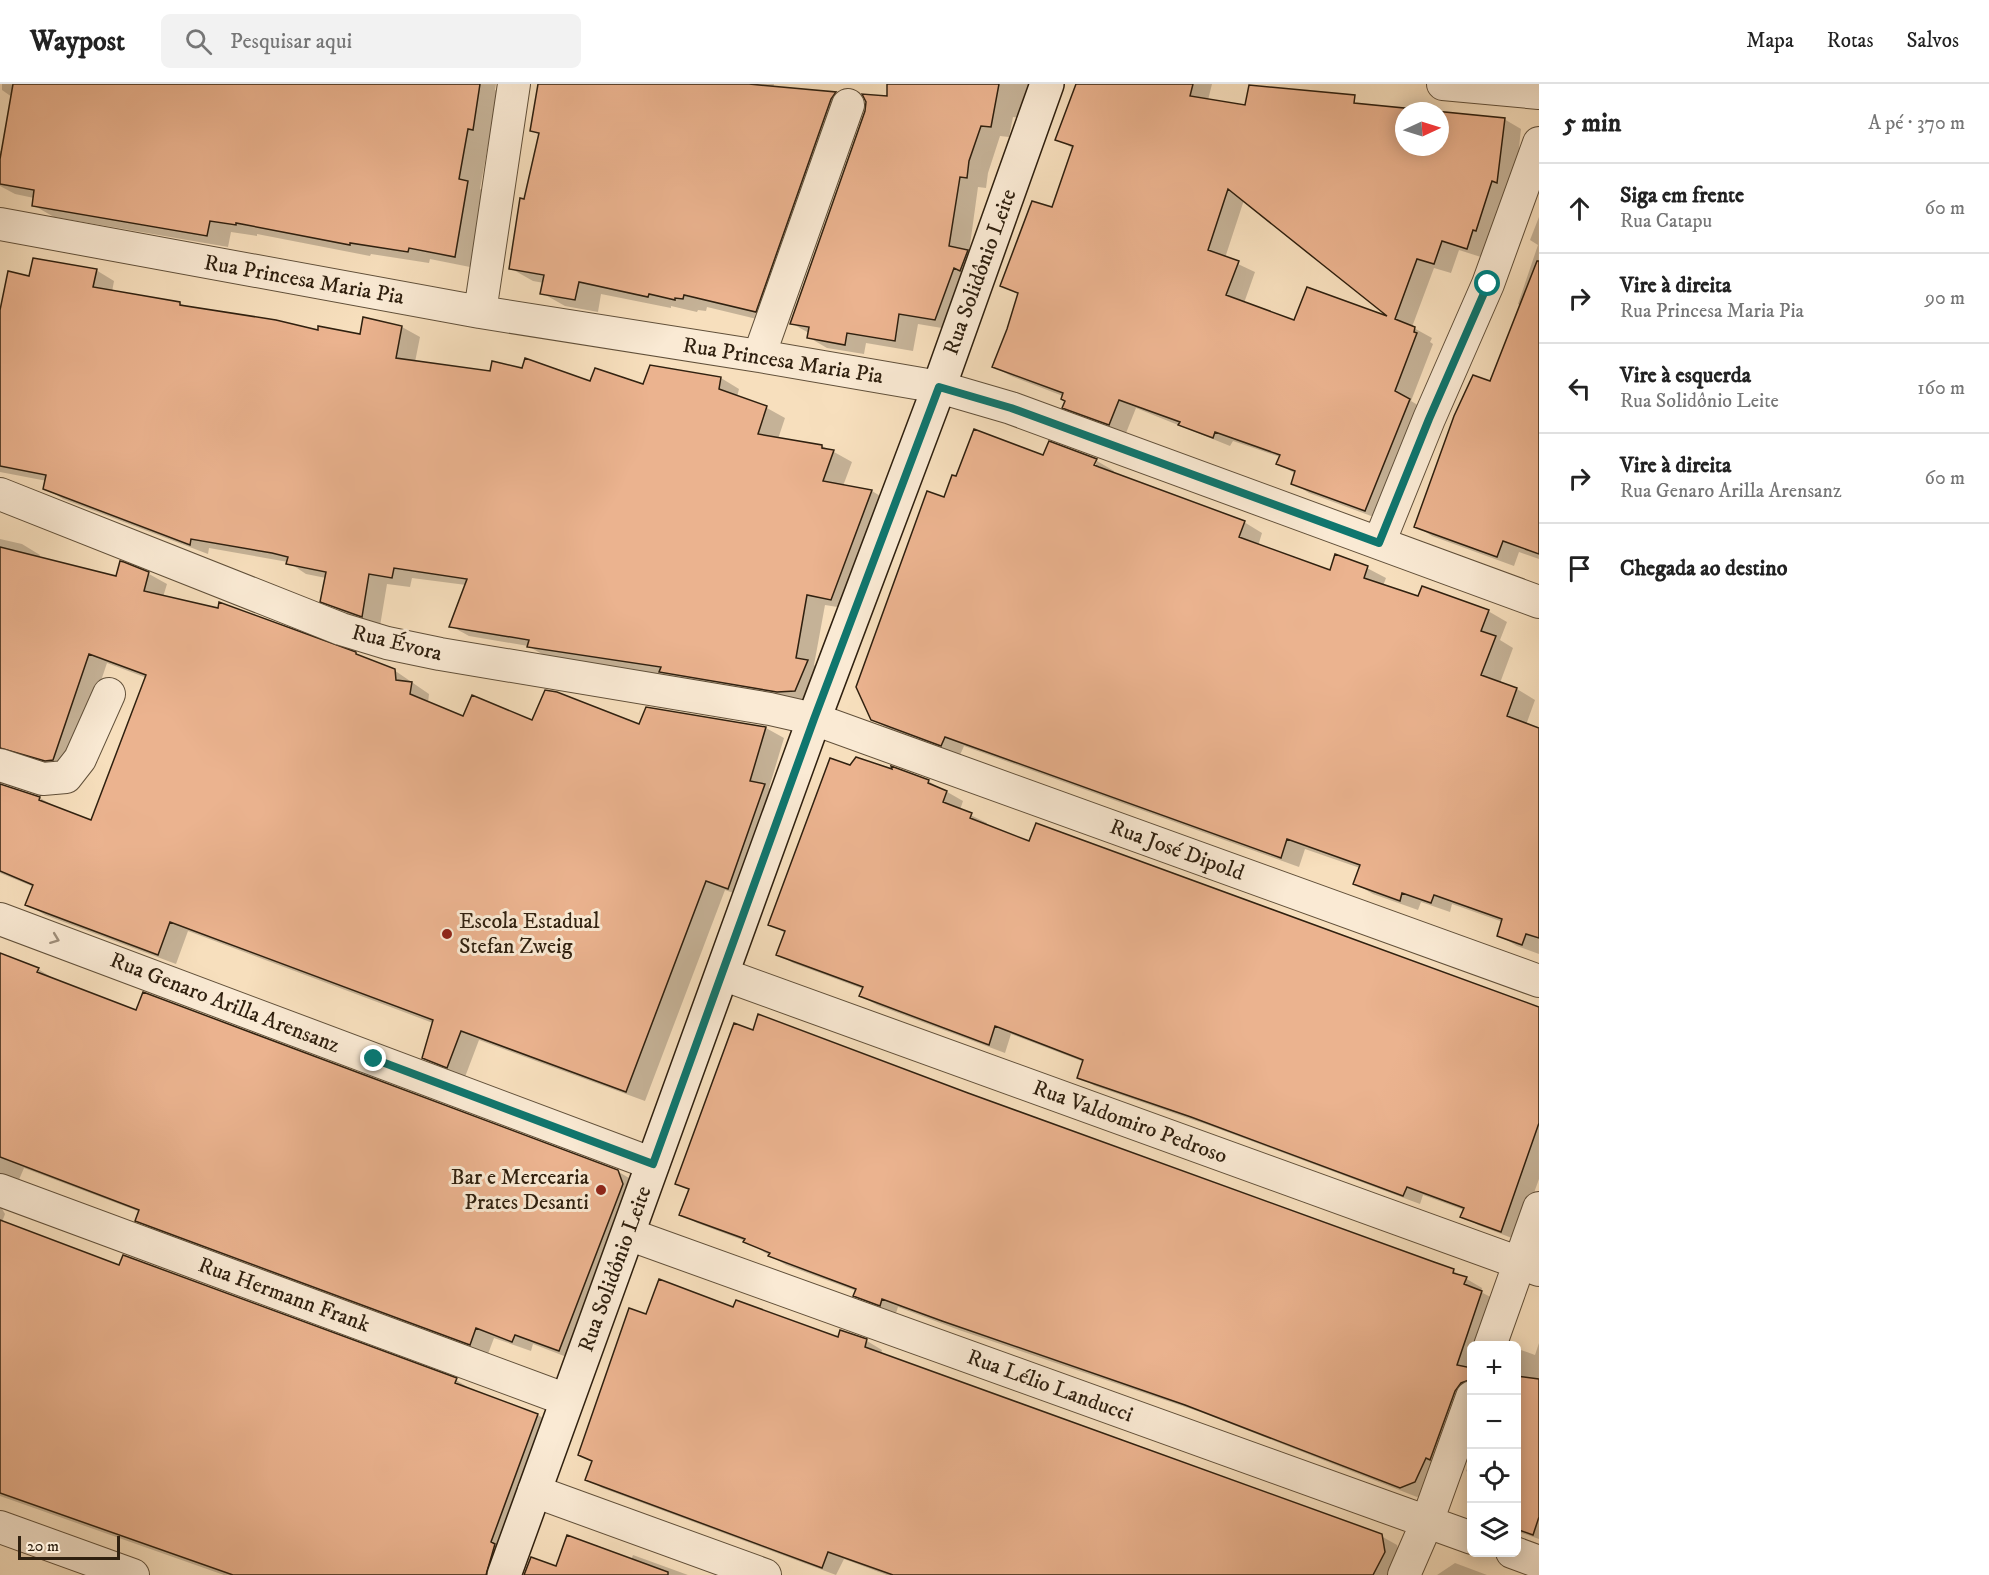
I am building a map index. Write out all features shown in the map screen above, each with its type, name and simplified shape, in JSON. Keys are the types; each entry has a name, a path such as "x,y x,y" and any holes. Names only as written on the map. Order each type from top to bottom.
{"main road":[{"name":"Rua Solidônio Leite","path":"504,1575 814,719 939,387 1047,84"}],"street":[{"path":"480,312 514,84"},
{"path":"1443,84 1539,93"},
{"path":"759,356 848,105"},
{"path":"1379,543 1429,419 1488,284 1539,143"},
{"name":"Rua Princesa Maria Pia","path":"0,224 480,312 939,387 1011,408 1539,602"},
{"name":"Rua Évora","path":"0,494 341,629 387,643 440,654 770,709 814,719"},
{"path":"0,765 43,778 66,777 80,759 109,694"},
{"name":"Rua José Dipold","path":"814,719 1539,981"},
{"name":"Rua Genaro Arilla Arensanz","path":"0,918 653,1164"},
{"name":"Rua Valdomiro Pedroso","path":"722,974 1529,1267"},
{"name":"Rua Hermann Frank","path":"0,1190 567,1400"},
{"path":"1492,1341 1529,1267 1539,1208"},
{"name":"Rua Lélio Landucci","path":"628,1234 1467,1536"},
{"path":"1404,1575 1427,1522 1467,1411"},
{"path":"534,1491 765,1575"},
{"path":"0,1527 133,1575"},
{"path":"1521,1555 1539,1562"}],"building":[{"path":"13,84 480,84 473,130 468,129 459,179 468,181 455,257 409,248 408,252 350,243 350,245 236,223 236,225 210,221 207,236 32,206 34,190 0,184 0,159"},
{"path":"538,84 749,84 836,92 831,99 756,312 684,295 683,299 675,298 675,300 649,294 648,297 579,282 575,300 540,294 544,275 509,269 520,198 524,199 539,133 530,131"},
{"path":"887,84 999,84 991,127 981,126 969,161 967,178 960,177 949,246 968,250 960,271 954,268 935,320 899,314 895,341 847,333 845,345 807,338 809,327 790,324 865,111 866,102 862,94 887,96"},
{"path":"1076,84 1193,84 1190,96 1245,105 1249,85 1355,95 1354,103 1395,107 1395,156 1449,156 1449,113 1505,118 1497,183 1492,181 1476,231 1473,230 1467,249 1442,241 1434,264 1417,259 1395,319 1415,327 1414,332 1417,333 1395,391 1410,399 1365,511 1291,484 1295,471 1276,464 1280,455 1215,432 1213,438 1178,425 1180,422 1119,400 1109,425 1062,408 1065,401 1061,399 1063,393 992,367 1018,293 1000,286 1032,201 1052,207 1073,146 1055,140","holes":["1228,189 1387,316 1307,287 1294,320 1226,295 1239,261 1208,250"]},
{"path":"33,258 97,269 93,287 180,302 180,305 276,320 318,330 318,326 360,334 363,317 402,326 396,358 490,371 492,361 522,368 525,358 590,381 595,368 643,384 650,365 721,377 719,389 767,406 758,434 822,445 822,448 834,450 823,481 872,490 831,600 807,595 796,658 808,660 795,691 777,692 659,672 661,667 527,647 529,640 449,627 467,579 394,568 392,578 369,574 362,617 320,602 326,572 286,564 288,557 272,553 191,539 190,545 43,489 46,475 0,466 0,310 8,271 29,276"},
{"path":"1537,261 1539,261 1539,554 1503,541 1497,557 1414,527 1454,416 1473,375 1490,381"},
{"path":"974,429 1043,455 1049,441 1097,459 1094,465 1245,521 1239,537 1330,570 1335,554 1368,566 1364,578 1418,596 1422,586 1489,610 1481,631 1496,636 1481,675 1517,688 1507,716 1539,728 1539,938 1526,934 1522,945 1497,936 1502,919 1434,895 1431,903 1402,893 1400,901 1353,884 1360,865 1287,839 1281,858 945,737 941,746 871,720 856,687 927,491 944,497 952,475 956,476"},
{"path":"0,547 116,576 120,561 124,562 149,572 144,591 218,608 219,602 356,652 356,654 395,669 396,680 412,682 410,694 463,716 472,695 532,720 545,690 557,692 639,724 646,707 766,727 750,781 765,784 728,889 706,881 626,1092 461,1031 447,1068 422,1058 433,1020 170,922 158,955 25,905 33,885 0,871 0,784 40,797 39,800 91,820 146,675 89,654 53,760 45,761 0,748"},
{"path":"856,757 892,769 891,766 929,780 928,783 947,791 943,802 972,813 970,818 1029,841 1036,823 1539,1007 1539,1123 1501,1232 1460,1217 1464,1208 1407,1187 1403,1196 1191,1117 1077,1078 1083,1060 995,1026 989,1045 859,996 863,987 776,955 785,931 768,925 830,758 850,765"},
{"path":"0,953 39,968 37,972 136,1010 143,992 618,1170 623,1184 559,1351 515,1335 512,1342 476,1328 470,1345 135,1221 139,1210 0,1157"},
{"path":"758,1014 968,1093 1454,1269 1453,1273 1467,1277 1464,1284 1482,1291 1457,1365 1467,1367 1467,1381 1461,1383 1455,1391 1430,1460 1426,1458 1415,1482 1400,1488 1185,1405 882,1299 880,1306 853,1296 856,1289 768,1256 770,1253 743,1242 745,1239 679,1215 689,1189 675,1184 734,1023 753,1030"},
{"path":"0,1220 119,1265 123,1255 457,1378 455,1383 538,1414 491,1542 495,1544 486,1575 233,1575 0,1493"},
{"path":"659,1279 733,1307 736,1300 838,1337 840,1330 867,1339 865,1347 1382,1534 1385,1552 1373,1575 893,1575 828,1552 822,1568 585,1480 592,1461 578,1455 629,1308 646,1314"},
{"path":"1521,1377 1539,1379 1539,1517 1533,1535 1521,1531"},
{"path":"567,1535 668,1572 668,1575 524,1575 531,1557 556,1566"}],"place":[{"name":"Escola Estadual Stefan Zweig","path":"447,934"},
{"name":"Bar e Mercearia Prates Desanti","path":"601,1190"}],"route":[{"path":"374,1059 653,1164 814,719 939,387 1011,408 1379,543 1429,419 1488,284"}]}
